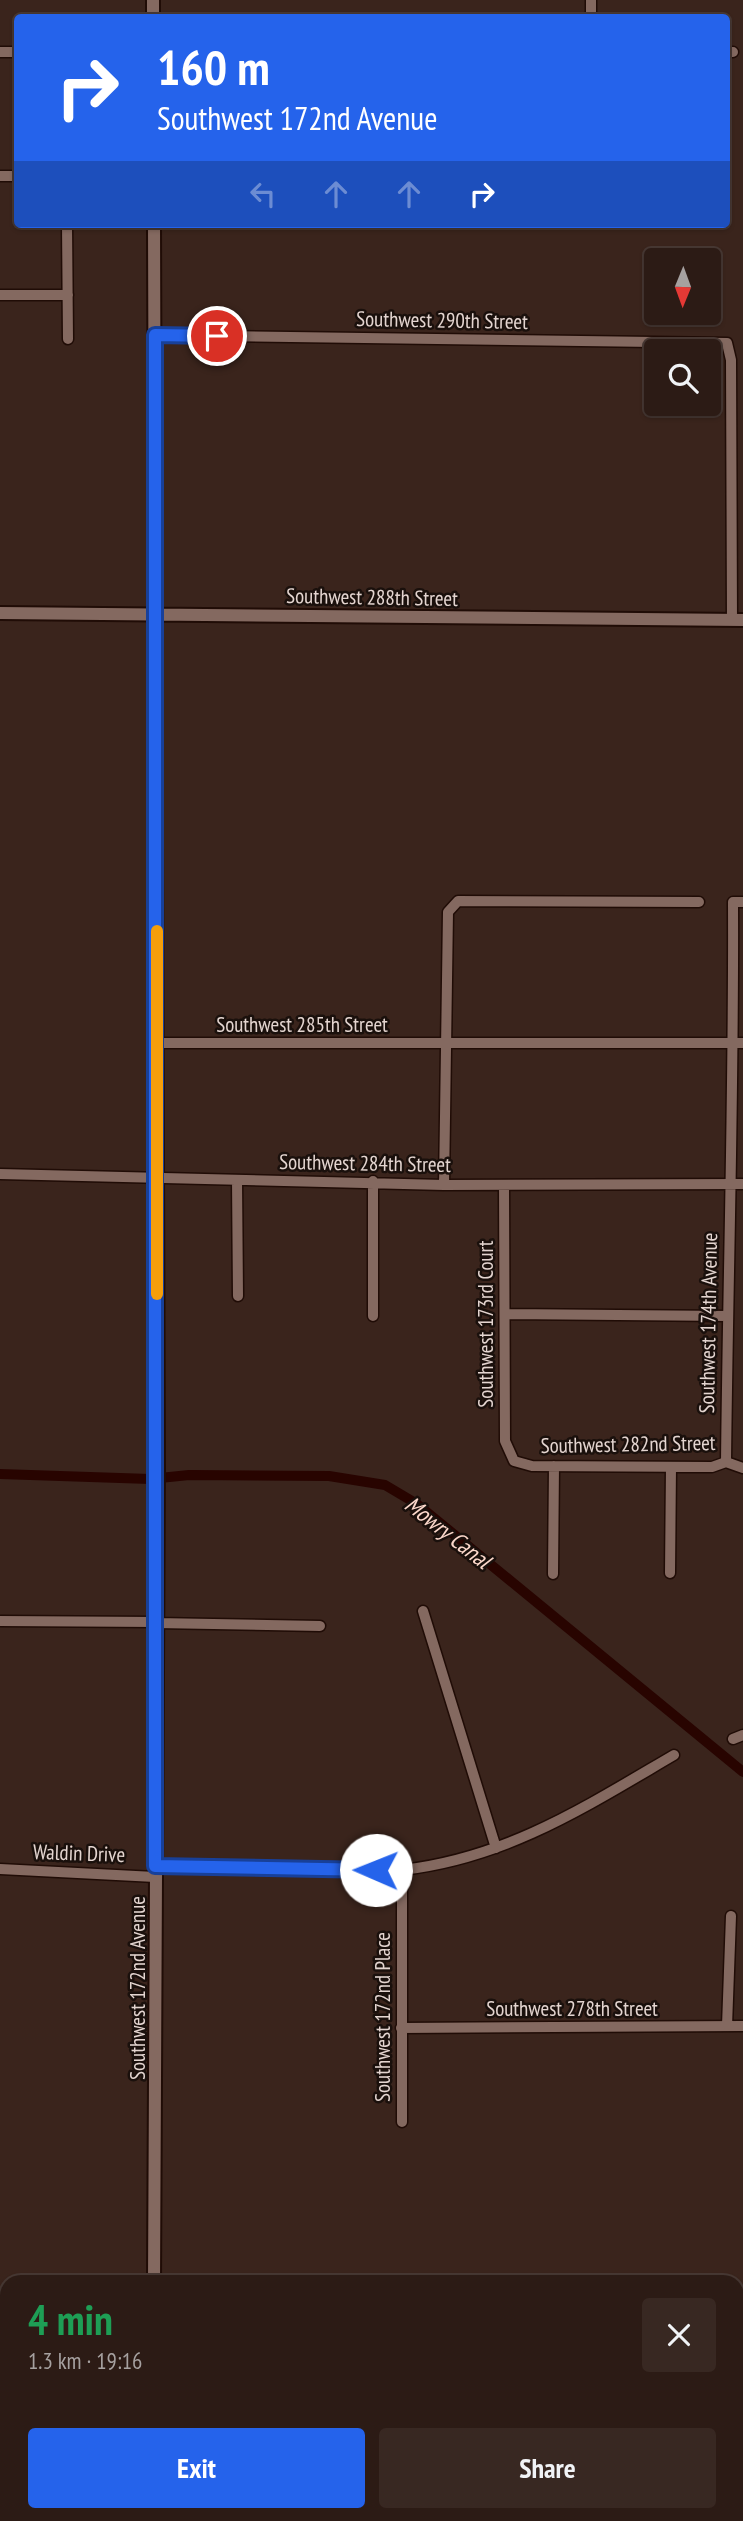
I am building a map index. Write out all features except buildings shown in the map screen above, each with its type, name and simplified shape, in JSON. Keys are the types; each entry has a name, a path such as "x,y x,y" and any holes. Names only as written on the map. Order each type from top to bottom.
{"street":[{"path":"67,228 68,339"},
{"name":"Southwest 172nd Avenue","path":"154,2275 158,1488 155,228"},
{"path":"0,295 68,295"},
{"name":"Southwest 290th Street","path":"155,335 727,343 731,360 738,620"},
{"name":"Southwest 288th Street","path":"0,613 738,620"},
{"path":"444,1185 448,912 458,901 698,902"},
{"name":"Southwest 174th Avenue","path":"726,1462 729,1185 738,1043 733,902 743,902"},
{"name":"Southwest 285th Street","path":"158,1043 738,1043"},
{"name":"Southwest 284th Street","path":"0,1174 373,1181 444,1185 743,1184"},
{"path":"237,1180 238,1296"},
{"path":"373,1181 373,1316"},
{"name":"Southwest 173rd Court","path":"504,1185 505,1441 514,1461"},
{"path":"505,1314 728,1316"},
{"name":"Southwest 282nd Street","path":"514,1461 554,1466 671,1467 712,1467 726,1462 743,1468"},
{"path":"553,1574 554,1466"},
{"path":"670,1573 671,1467"},
{"path":"424,1611 496,1848"},
{"path":"0,1620 320,1626"},
{"name":"Waldin Drive","path":"0,1869 402,1870 436,1866 549,1828 674,1755"},
{"name":"Southwest 172nd Place","path":"402,1870 402,2122"},
{"path":"727,2026 731,1916"},
{"name":"Southwest 278th Street","path":"401,2028 743,2026"}],"waterway":[{"name":"Mowry Canal","path":"0,1474 150,1479 189,1475 329,1476 385,1485 417,1504 743,1772"}],"slow traffic":[{"path":"157,931 157,1294"}],"route":[{"path":"217,336 155,335 158,1488 155,1866 376,1870"}]}
